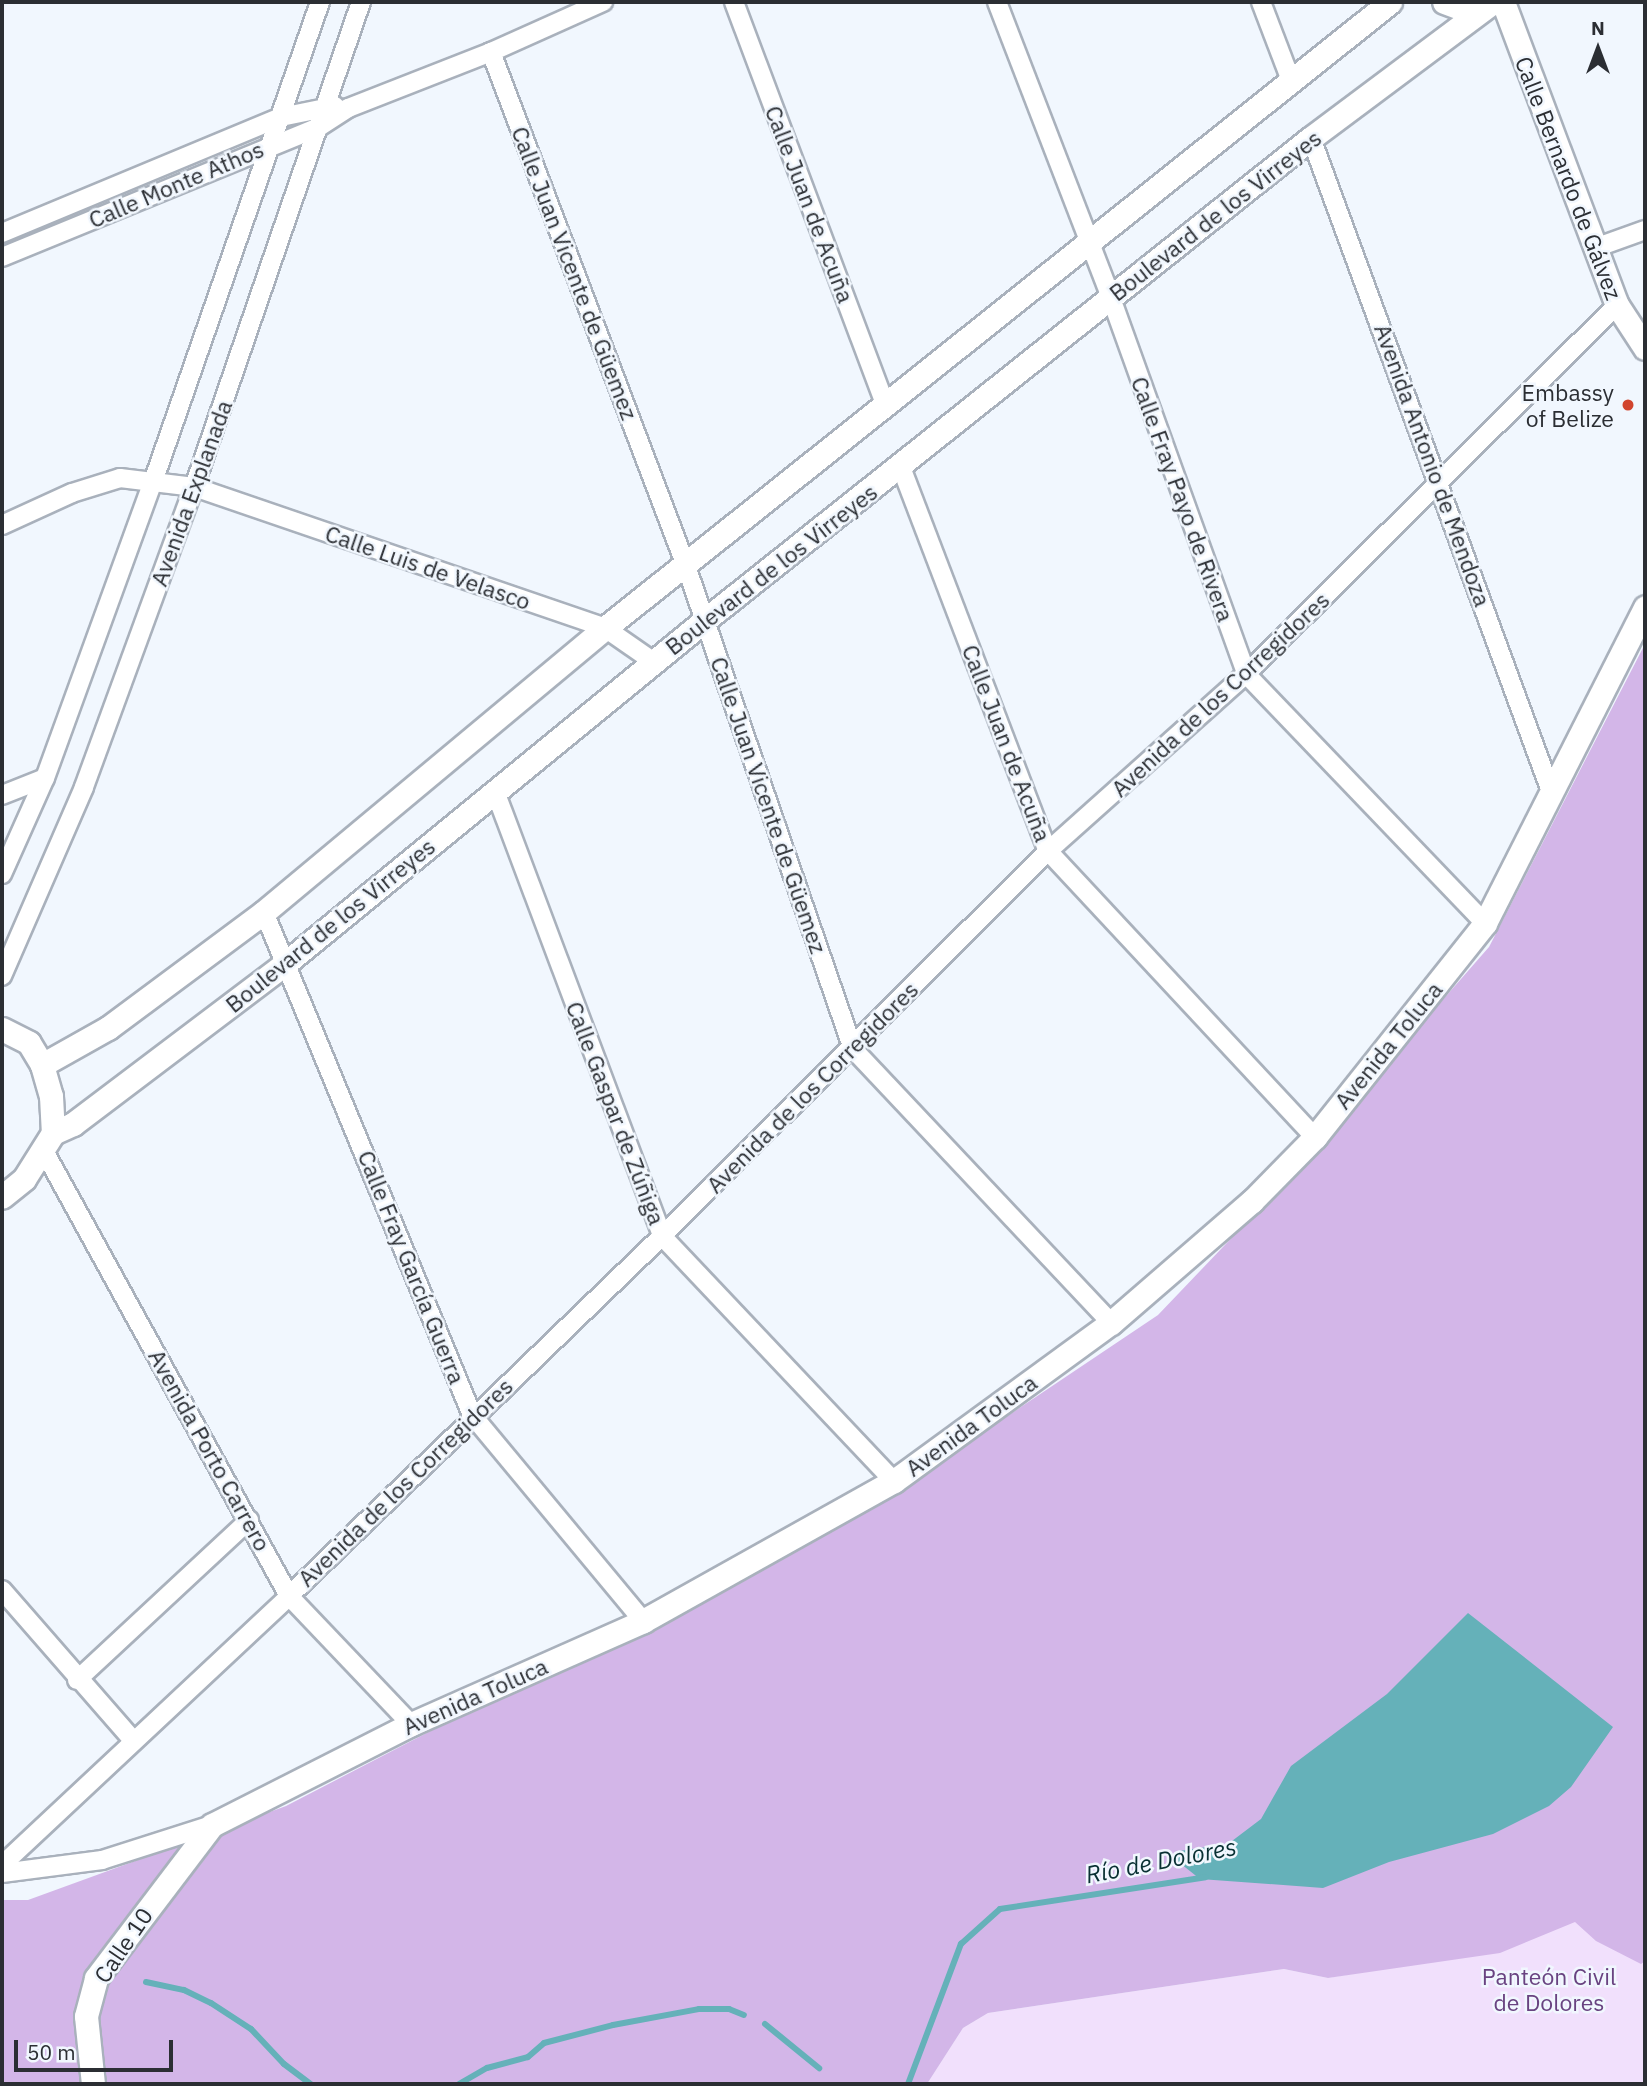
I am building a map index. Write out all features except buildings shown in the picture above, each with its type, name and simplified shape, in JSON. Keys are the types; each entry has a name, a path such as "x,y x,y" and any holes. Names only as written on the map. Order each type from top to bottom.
{"street":[{"name":"Avenida Explanada","path":"2,874 45,778 154,479 320,2"},
{"name":"Avenida Explanada","path":"2,976 84,787 194,487 361,2"},
{"name":"Calle Monte Athos","path":"2,257 319,127 348,108 491,52 603,2"},
{"name":"Calle Juan de Acuña","path":"734,2 886,406"},
{"name":"Calle Fray Payo de Rivera","path":"997,2 1111,298 1246,674 1485,923"},
{"path":"1261,2 1292,83"},
{"path":"42,1065 108,1028 264,912 605,628 687,566 1390,2"},
{"path":"1444,2 1463,9 1495,2"},
{"name":"Boulevard de los Virreyes","path":"48,1142 287,962 705,620 901,467 1311,138 1495,2"},
{"name":"Calle Bernardo de Gálvez","path":"1495,2 1617,305 1645,348"},
{"name":"Calle Juan Vicente de Güemez","path":"491,52 687,566 853,1049 1111,1323"},
{"name":"Calle Monte Athos","path":"2,233 281,117 326,104 348,108"},
{"name":"Avenida Antonio de Mendoza","path":"1311,138 1441,483 1552,794"},
{"path":"1595,248 1645,230"},
{"name":"Avenida de los Corregidores","path":"2,1865 289,1596 472,1415 662,1236 853,1049 1048,851 1246,674 1617,305"},
{"name":"Calle Juan de Acuña","path":"901,467 1048,851 1315,1137"},
{"name":"Calle Luis de Velasco","path":"2,524 84,489 120,478 154,479 194,487 605,628 654,662"},
{"name":"Avenida Toluca","path":"2,1873 102,1860 212,1825 411,1724 643,1621 894,1481 1111,1323 1252,1201 1315,1137 1485,923 1645,607"},
{"path":"2,795 45,778"},
{"name":"Calle Gaspar de Zúñiga","path":"495,791 662,1236 894,1481"},
{"name":"Calle Fray García Guerra","path":"264,912 287,962 472,1415 643,1621"},
{"path":"2,1029 29,1043 42,1065 51,1096 48,1142 24,1179 2,1197"},
{"name":"Avenida Porto Carrero","path":"48,1142 289,1596 411,1724"},
{"path":"77,1680 249,1520"},
{"path":"2,1590 77,1680 133,1740"},
{"name":"Calle 10","path":"93,2084 86,2016 96,1978 212,1825"}],"green space":[{"name":"Panteón Civil de Dolores","path":"1645,1884 1645,2084 927,2084 963,2028 988,2013 1284,1969 1328,1978 1427,1962"}],"shaded area":[{"path":"1645,644 1645,1961 1641,1964 1596,1941 1575,1922 1500,1953 1328,1978 1284,1969 988,2013 963,2028 927,2084 2,2084 2,1900 28,1900 286,1806 903,1486 1158,1315 1264,1204 1489,947"}],"water":[{"path":"1468,1613 1613,1727 1571,1787 1549,1806 1493,1834 1389,1862 1323,1888 1200,1879 1176,1860 1179,1851 1228,1844 1261,1819 1291,1766 1387,1694"}],"waterway":[{"name":"Río de Dolores","path":"908,2084 961,1944 1000,1909 1206,1877"},
{"path":"146,1982 184,1990 211,2003 251,2029 284,2064 311,2084"},
{"path":"459,2084 487,2068 528,2057 544,2043 613,2025 699,2009 729,2009 744,2015"},
{"path":"765,2024 819,2068"}],"place":[{"name":"Embassy of Belize","path":"1628,405"}]}
